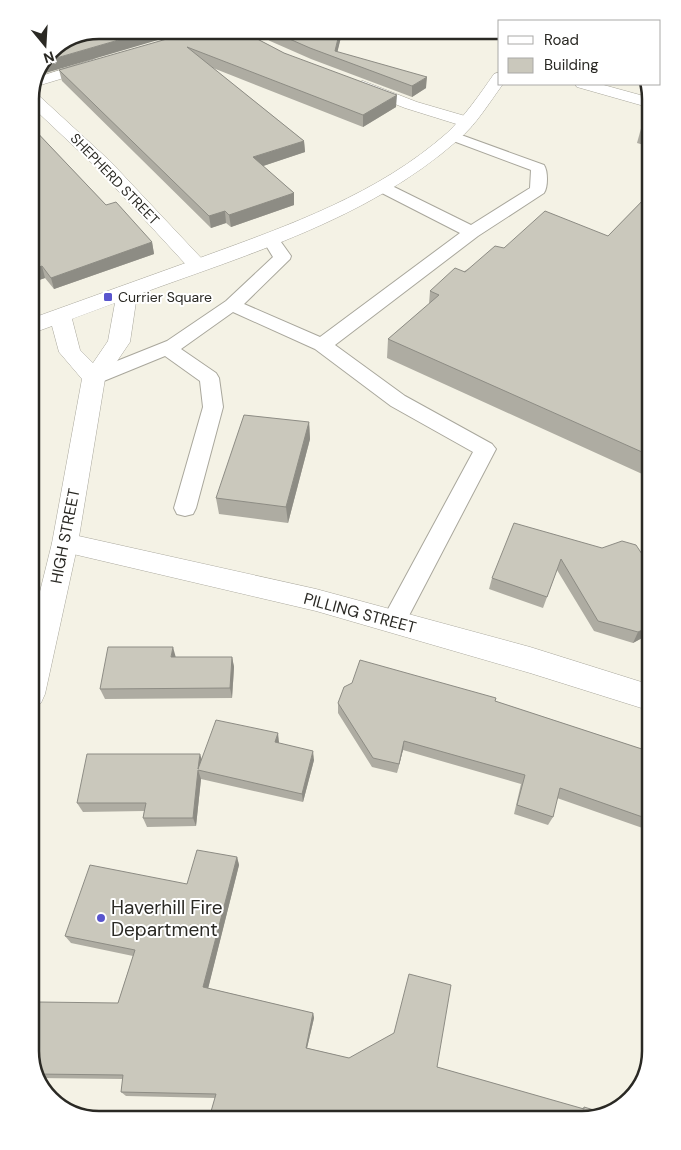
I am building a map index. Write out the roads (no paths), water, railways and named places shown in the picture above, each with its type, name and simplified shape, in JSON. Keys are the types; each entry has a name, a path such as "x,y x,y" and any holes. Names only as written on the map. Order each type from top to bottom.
{"street":[{"path":"41,82 106,61"},
{"path":"39,324 270,239 333,213 396,180 460,129 498,79"},
{"path":"352,82 411,106 460,129"},
{"path":"587,85 642,100"},
{"name":"SHEPHERD STREET","path":"39,115 104,165 197,265"},
{"name":"HIGH STREET","path":"39,655 65,543 94,378 119,342 127,293"},
{"path":"60,316 70,352 94,378"},
{"name":"PILLING STREET","path":"65,543 316,600 530,660 642,695"}],"lane":[{"path":"322,345 472,232 538,190 539,168 460,129"},
{"path":"382,187 472,232"},
{"path":"94,378 166,348 232,305 281,259 282,256 270,239"},
{"path":"232,305 322,345 398,401 485,449 393,622"},
{"path":"166,348 210,378 213,407 185,508"}],"place":[{"name":"Currier Square","path":"108,297"},
{"name":"Haverhill Fire Department","path":"101,918"}]}
